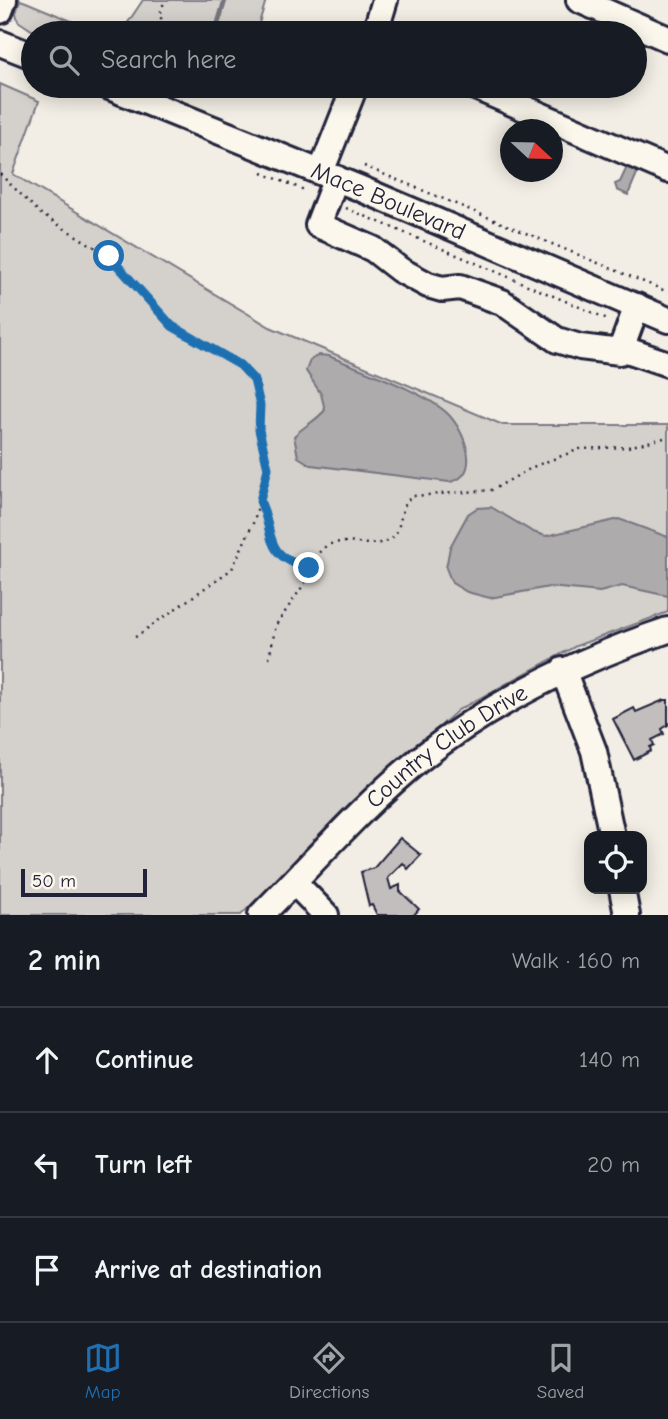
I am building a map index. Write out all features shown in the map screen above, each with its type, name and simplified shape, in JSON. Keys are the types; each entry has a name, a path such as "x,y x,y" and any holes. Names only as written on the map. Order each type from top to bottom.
{"street":[{"path":"0,11 5,0"},
{"path":"379,21 385,0"},
{"path":"579,0 629,10 644,21"},
{"path":"647,23 668,39"},
{"path":"0,43 21,51"},
{"name":"Mace Boulevard","path":"137,98 328,175 629,327 668,320"},
{"path":"351,98 328,175 318,225 373,249 400,270 428,285 467,289 502,302 557,340 597,350 620,352 629,327 668,364"},
{"path":"501,98 668,170"},
{"name":"Country Club Drive","path":"261,915 418,761 469,722 563,670 668,629"},
{"path":"563,670 594,751 611,831"},
{"path":"294,883 326,915"},
{"path":"623,894 627,915"}],"path":[{"path":"162,21 160,13 165,0"},
{"path":"359,164 668,292"},
{"path":"0,174 41,214 109,256 172,326 240,365 254,380 260,405 259,430 268,468 260,501 232,569 155,626 131,640"},
{"path":"350,210 629,327"},
{"path":"269,658 276,625 309,577 309,568 323,546 332,542 381,543 390,540 397,531 403,506 413,496 492,490 535,466 580,449 628,447 668,437"},
{"path":"260,501 265,512 269,539 278,553 295,564 309,568"}],"shaded area":[{"path":"20,0 71,21 21,23 16,13"},
{"path":"143,0 266,0 260,21 129,21"},
{"path":"0,84 21,93 21,98 39,101 13,174 270,327 503,425 668,425 668,612 576,646 458,710 361,798 241,915 0,915"},
{"path":"627,167 638,171 628,195 617,190 615,184 620,182"},
{"path":"319,355 329,356 408,389 447,413 465,441 468,462 466,472 449,482 311,465 298,457 294,436 325,410 321,394 306,371 310,360"},
{"path":"491,507 533,532 546,536 619,519 668,537 668,596 622,586 600,592 549,587 490,598 467,592 452,583 446,568 450,547 468,514 477,508"}],"building":[{"path":"668,700 668,725 662,729 664,734 652,740 654,745 650,747 651,751 634,760 613,719 634,708 636,712"},
{"path":"400,838 421,855 408,869 403,863 388,878 391,889 400,885 400,891 419,909 414,915 377,915 372,905 369,906 361,872 374,868"}],"waterway":[{"path":"219,21 225,0"}],"route":[{"path":"109,256 172,326 240,365 254,380 260,405 259,430 268,468 260,501 265,512 269,539 278,553 295,564 309,568"}]}
